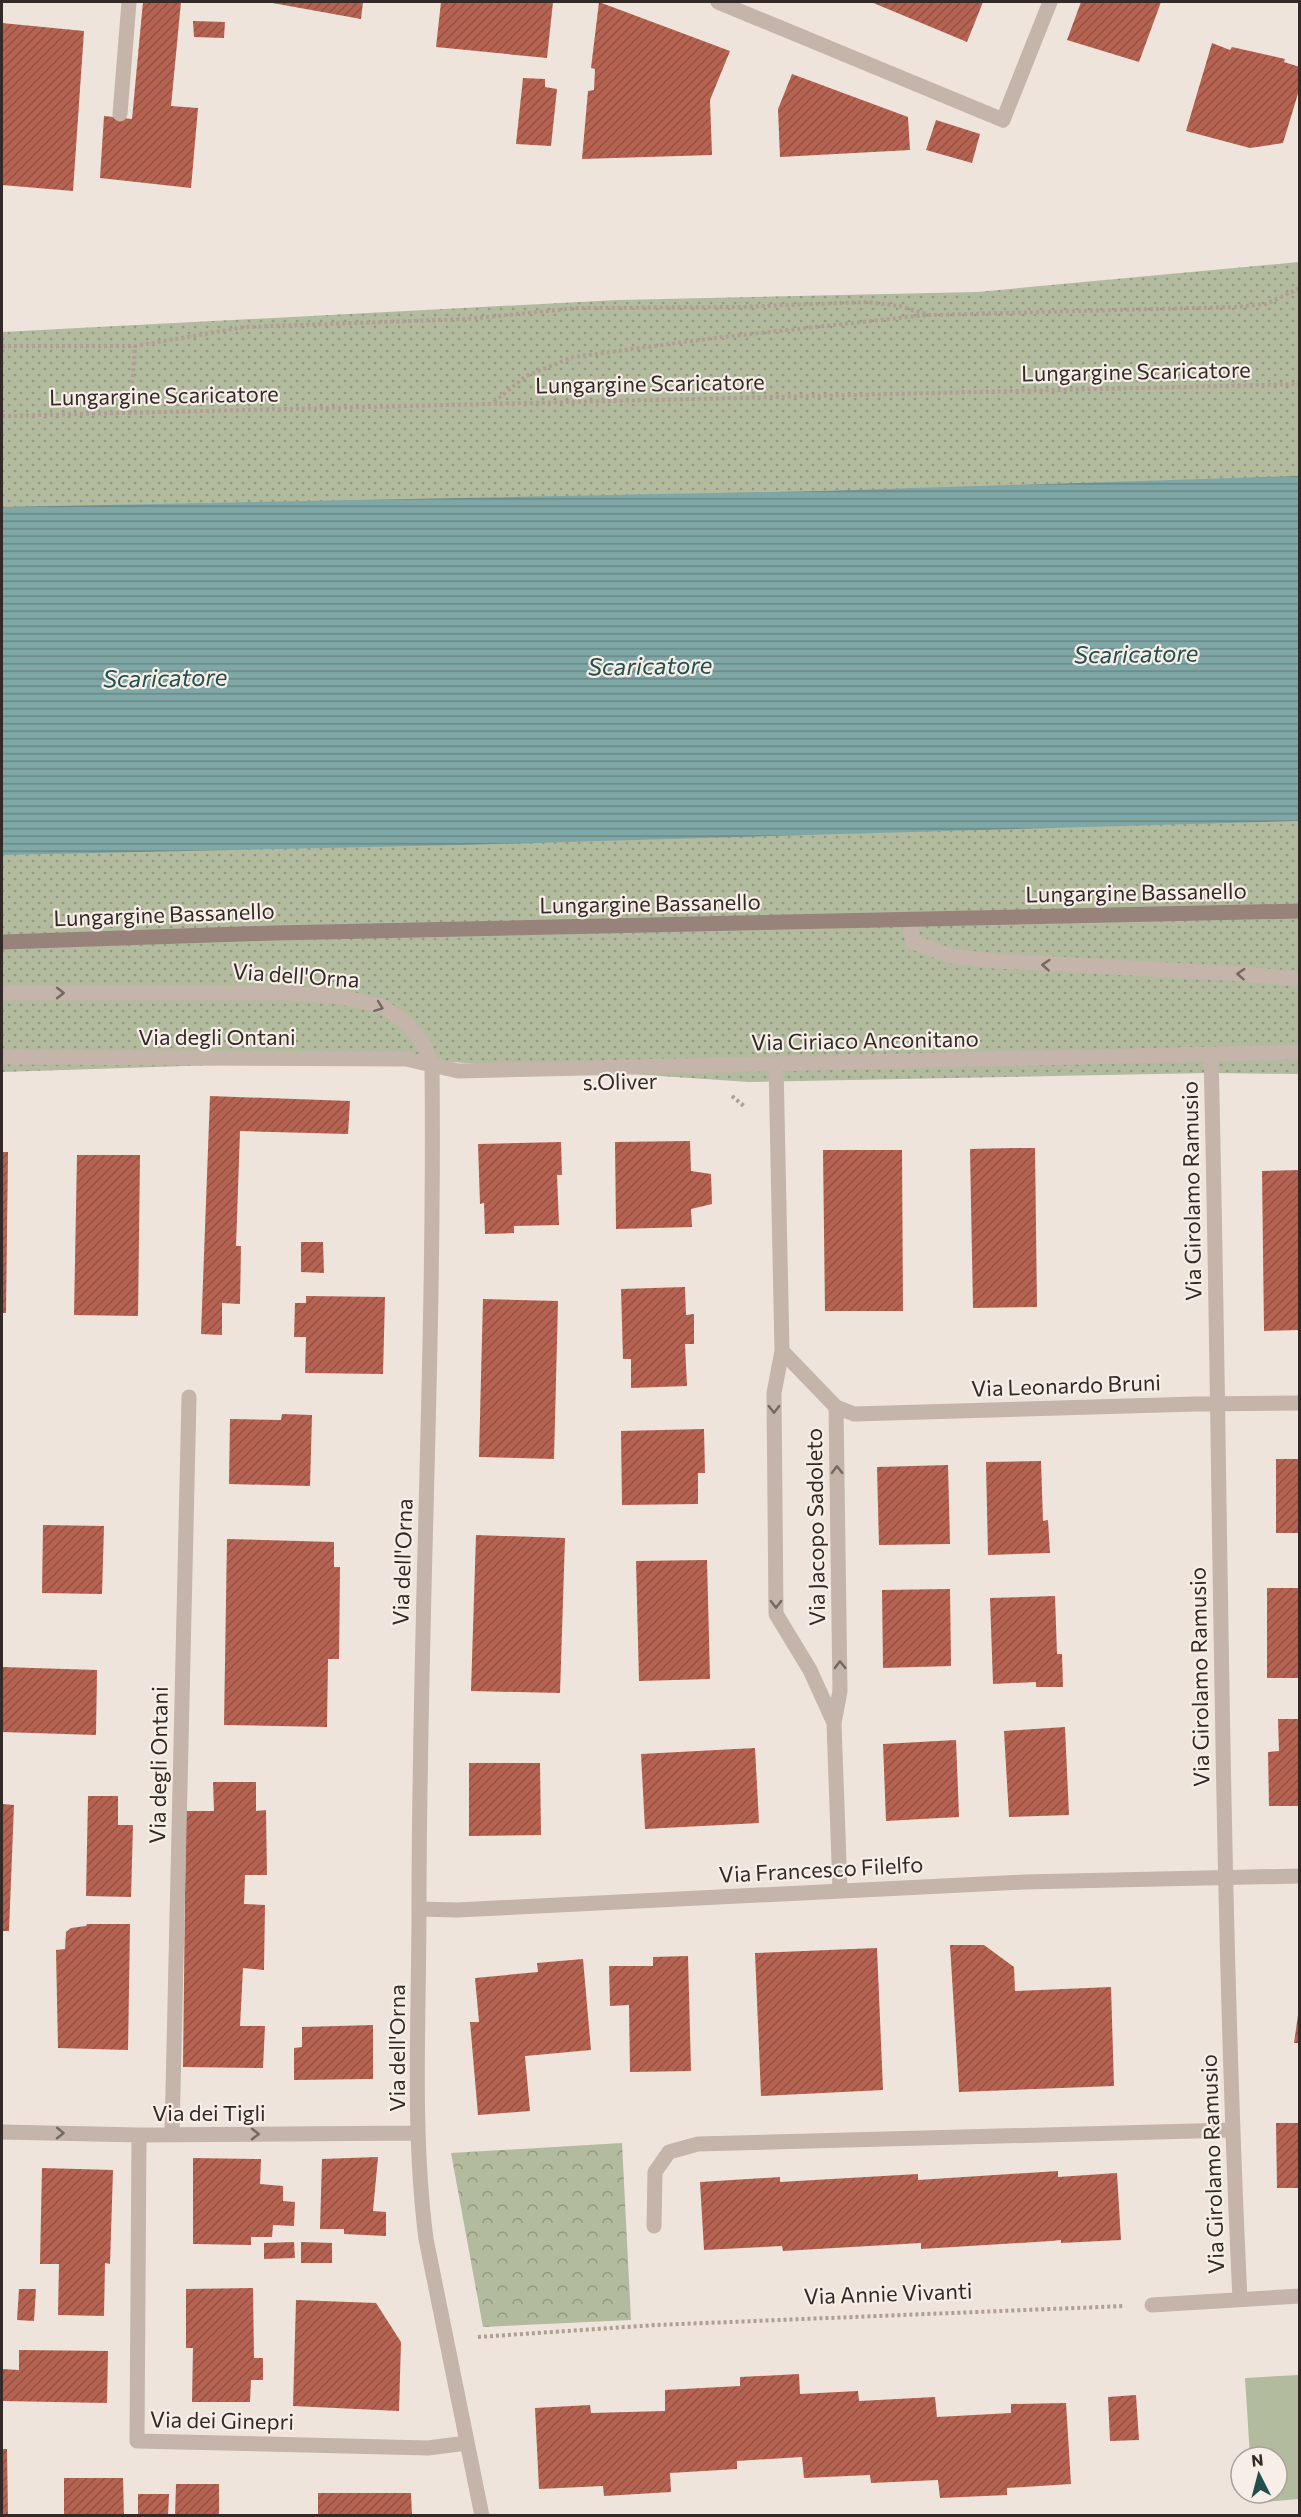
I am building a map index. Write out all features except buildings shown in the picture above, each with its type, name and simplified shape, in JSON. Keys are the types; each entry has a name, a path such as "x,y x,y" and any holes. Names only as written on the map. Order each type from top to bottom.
{"street":[{"path":"120,114 129,2"},
{"path":"718,2 1003,120 1050,2"},
{"name":"Lungargine Bassanello","path":"2,942 286,933 1299,911"},
{"path":"909,921 913,942 951,956 1073,967 1243,974 1299,979"},
{"name":"Via dell'Orna","path":"2,993 285,993 341,997 382,1006 407,1024 423,1042 432,1065 431,1320 419,1774 417,2133 426,2240 482,2516"},
{"name":"Via Ciriaco Anconitano","path":"432,1065 458,1071 1299,1052"},
{"name":"Via Girolamo Ramusio","path":"1211,1054 1226,1878 1232,2130 1240,2299"},
{"name":"Via degli Ontani","path":"2,1057 406,1059 432,1065"},
{"name":"Via Jacopo Sadoleto","path":"777,1064 782,1351 774,1393 776,1614 810,1670 834,1723"},
{"name":"Via Jacopo Sadoleto","path":"782,1351 836,1407 840,1691 834,1723 840,1890"},
{"name":"Via degli Ontani","path":"172,2134 189,1397"},
{"name":"Via Leonardo Bruni","path":"836,1407 854,1414 1299,1403"},
{"path":"1226,1878 1299,1876"},
{"name":"Via Francesco Filelfo","path":"419,1909 457,1910 1024,1882 1226,1878"},
{"path":"654,2226 655,2172 669,2152 698,2144 1232,2130"},
{"name":"Via dei Tigli","path":"2,2132 139,2135 417,2133"},
{"name":"Via dei Ginepri","path":"139,2135 137,2441 428,2448 467,2442"},
{"path":"1152,2305 1299,2296"}],"path":[{"path":"494,403 526,376 573,357 714,338 929,315 1234,307 1266,304 1299,288"},
{"path":"2,346 135,346 245,327 467,319 578,308 738,307 867,302 900,306 929,315"},
{"path":"130,413 135,346"},
{"name":"Lungargine Scaricatore","path":"2,416 1299,384"},
{"path":"720,1096 732,1096 744,1105 745,1114"},
{"name":"Via Annie Vivanti","path":"478,2337 656,2325 1152,2305"}],"green space":[{"path":"1299,262 1299,1074 1208,1073 749,1082 406,1059 2,1072 2,332 618,300 977,292"},
{"path":"622,2143 631,2320 483,2327 451,2153"},
{"path":"1299,2375 1299,2499 1289,2500 1289,2445 1249,2445 1245,2378"}],"water":[{"name":"Scaricatore","path":"1299,476 1299,821 460,845 2,855 2,507 821,491"}]}
